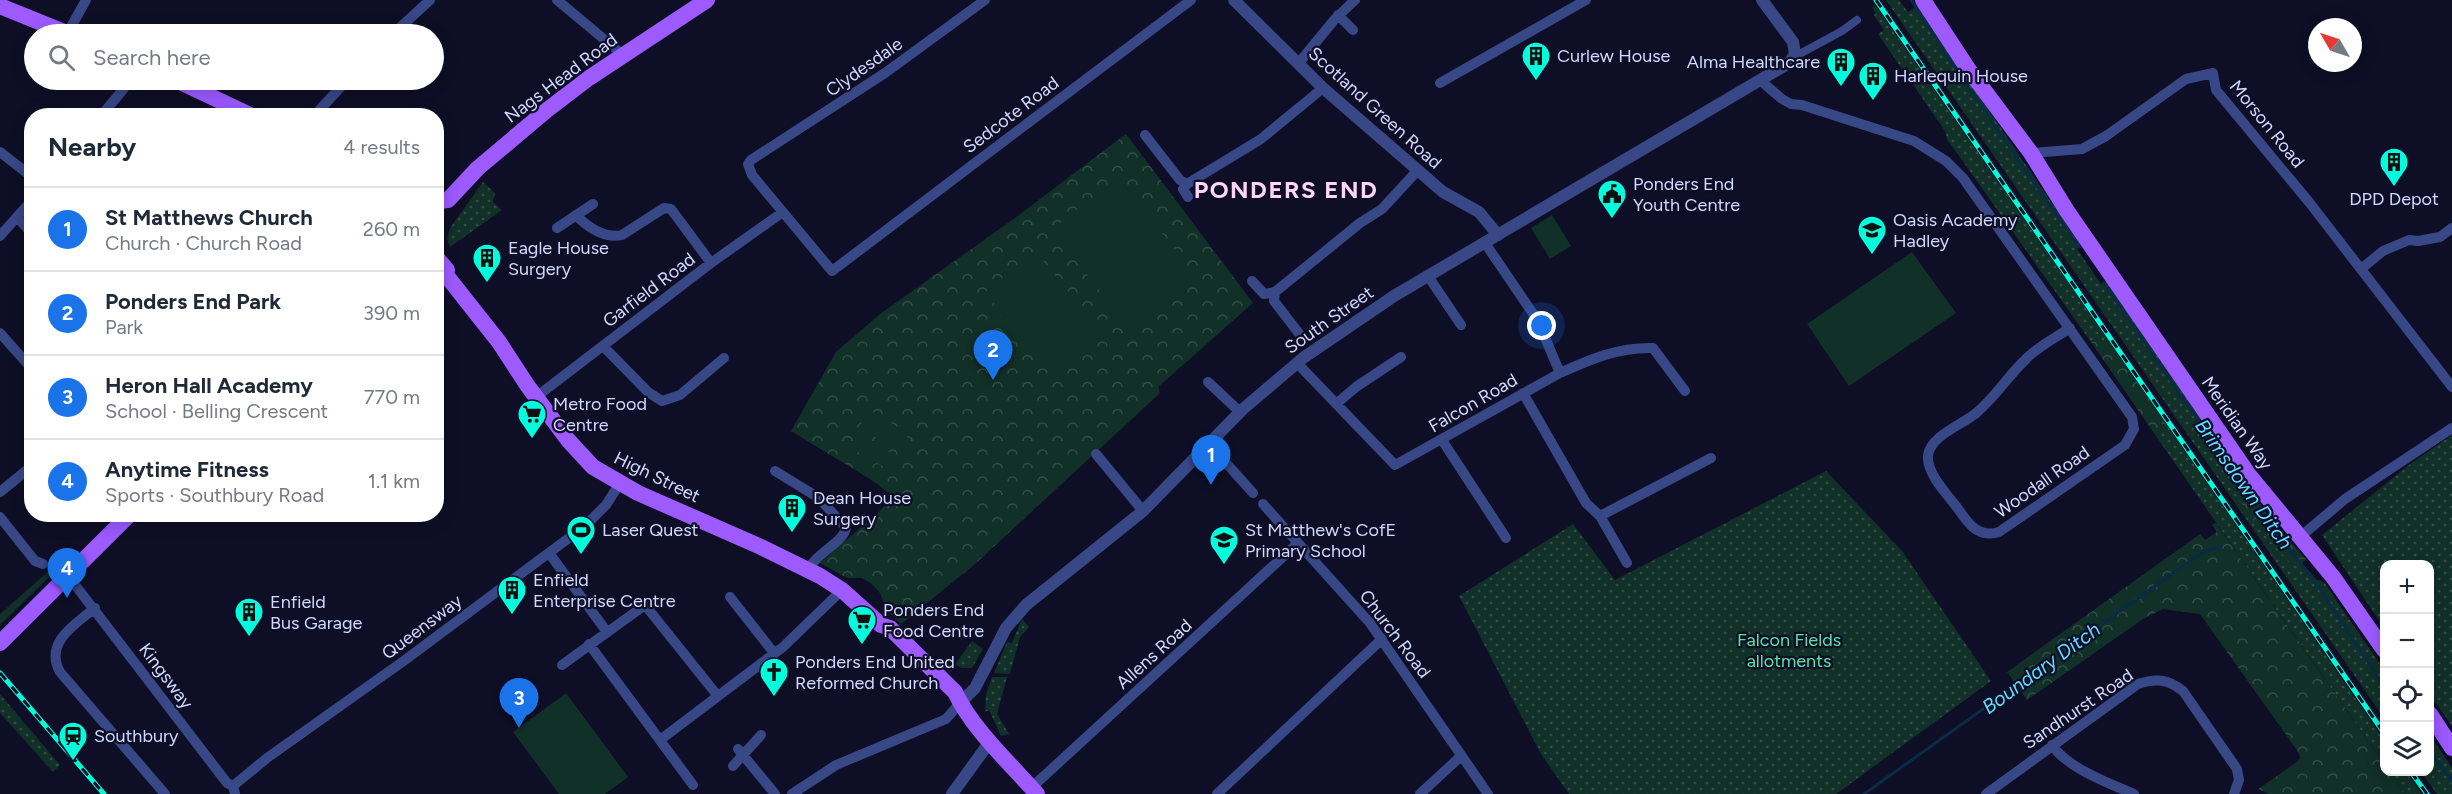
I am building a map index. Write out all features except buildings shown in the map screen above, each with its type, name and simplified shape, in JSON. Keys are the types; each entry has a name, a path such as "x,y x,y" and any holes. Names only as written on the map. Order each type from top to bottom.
{"main road":[{"name":"Nags Head Road","path":"444,200 538,116 623,55 707,0"},
{"name":"Meridian Way","path":"1923,0 2012,140 2037,176 2067,212"},
{"path":"0,6 44,24"},
{"name":"Meridian Way","path":"1969,70 2031,153 2067,212 2249,476 2333,577 2380,643"},
{"path":"197,90 235,108"},
{"name":"High Street","path":"444,276 499,342 536,397 583,458 620,483 808,570 842,590 881,625 890,628 955,692 960,704 990,743 1034,791"},
{"path":"0,643 122,522"},
{"path":"2434,720 2452,748"}],"street":[{"path":"73,24 86,0"},
{"path":"404,24 430,0"},
{"path":"557,0 623,55"},
{"name":"Clydesdale","path":"783,212 752,175 748,167 751,160 885,73 985,0"},
{"name":"Sedcote Road","path":"783,212 832,270 1191,0"},
{"name":"Scotland Green Road","path":"1234,0 1323,88 1447,195 1479,212 1498,235"},
{"path":"1298,64 1338,15 1355,0"},
{"path":"1440,83 1586,0"},
{"path":"1762,0 1793,42 1796,48 1794,57"},
{"path":"1338,15 1353,30"},
{"path":"1794,57 1842,31 1857,20"},
{"name":"South Street","path":"960,704 975,688 1014,617 1143,511 1240,412 1297,363 1366,314 1784,68 1794,57"},
{"name":"Morson Road","path":"2031,153 2082,149 2106,136 2186,79 2213,74 2216,90 2309,202 2452,387"},
{"name":"Woodall Road","path":"1761,81 1791,104 1802,105 1914,141 1946,161 1963,178 2070,328 2135,423 2132,436 2125,445 1999,532 1991,534 1978,532 1966,521 1929,467 1928,453 1936,441 1975,414 1995,395 2027,357 2070,328"},
{"path":"1188,197 1183,189 1187,184 1262,139 1323,88"},
{"path":"108,108 123,90"},
{"path":"321,108 338,90"},
{"path":"1145,135 1181,180 1187,184"},
{"path":"0,152 24,171"},
{"path":"1252,281 1264,294 1275,292 1360,223 1382,209 1418,170"},
{"path":"557,228 593,204"},
{"path":"576,215 590,227 615,237 622,236 664,208 671,209 711,263"},
{"path":"0,236 24,209"},
{"name":"Garfield Road","path":"536,397 711,263 783,212"},
{"path":"17,217 24,225"},
{"path":"2361,269 2383,251 2409,240 2418,241 2440,237 2452,228"},
{"path":"1485,243 1538,321 1560,373"},
{"path":"1428,276 1460,319"},
{"path":"1275,292 1274,301 1301,336"},
{"path":"0,333 24,360"},
{"path":"603,346 648,392 662,401 680,395 724,358"},
{"name":"Falcon Road","path":"1297,363 1395,465 1560,373 1594,357 1632,348 1653,348 1685,391"},
{"path":"1336,404 1356,387 1397,363"},
{"path":"1208,382 1240,412"},
{"path":"1524,393 1586,503 1600,516 1627,563"},
{"path":"2300,537 2345,499 2452,428"},
{"path":"1442,440 1506,538"},
{"path":"1209,444 1252,493"},
{"path":"1096,454 1143,511"},
{"path":"1600,516 1711,458"},
{"path":"775,471 819,498 846,528 844,535 821,553 808,570"},
{"path":"0,492 24,472"},
{"name":"Queensway","path":"234,790 267,758 549,553 600,511 612,498 620,483"},
{"name":"Church Road","path":"1263,504 1370,623 1488,794"},
{"path":"0,517 35,561 43,564"},
{"name":"Allens Road","path":"1034,791 1298,543"},
{"path":"549,553 607,632"},
{"name":"Kingsway","path":"69,577 208,760 234,790"},
{"path":"660,740 774,653 842,590"},
{"path":"730,597 774,653"},
{"path":"562,664 641,606 646,606 717,695"},
{"path":"94,608 60,640 54,651 54,662 60,672 165,794"},
{"path":"1217,794 1382,639"},
{"path":"589,644 693,785"},
{"name":"Sandhurst Road","path":"1986,794 2138,684 2162,679 2183,691 2234,764 2239,780 2234,794"},
{"path":"792,794 836,765 946,719 960,704"},
{"path":"733,766 741,752 760,735"},
{"path":"952,794 990,743"},
{"path":"2052,745 2058,754 2069,761 2122,792 2134,794"},
{"path":"741,752 775,794"},
{"path":"1420,794 1461,756"}],"green space":[{"path":"1871,0 2110,343 2100,340 2091,342 1947,139 1945,131 1878,34 1884,30 1874,15 1876,13 1872,8 1875,6"},
{"path":"1886,0 1899,0 1908,12 1918,6 2081,246 2077,249 2101,284 2106,281 2240,475 2233,481 2300,566 2302,563 2317,580 2324,582 2380,664 2380,712"},
{"path":"1126,134 1253,303 1158,387 1160,393 975,564 901,624 887,611 880,593 872,584 862,578 847,578 820,563 880,511 888,501 889,493 791,431 836,352 880,314 1015,218"},
{"path":"1119,178 1198,280 1130,330 1052,229"},
{"path":"483,182 495,193 493,202 502,210 450,247 447,239 450,228"},
{"path":"1552,215 1571,246 1550,259 1531,228"},
{"path":"1035,251 1101,331 1051,372 985,292"},
{"path":"1912,252 1956,313 1849,386 1807,324"},
{"path":"2100,340 2110,343 2160,415 2161,430 2156,436 2091,342"},
{"path":"870,410 909,434 898,451 859,427"},
{"path":"2160,415 2380,734 2380,758 2156,436 2161,430"},
{"path":"2452,435 2452,726 2434,701 2434,560 2380,560 2380,622 2322,535 2409,465"},
{"path":"861,436 890,453 882,466 853,449"},
{"name":"Falcon Fields allotments","path":"1826,471 1902,551 1991,681 1836,794 1569,794 1541,754 1459,596 1573,524 1615,580"},
{"path":"2240,475 2272,521 2306,559 2300,566 2291,564 2266,536 2240,501 2233,481"},
{"path":"2216,523 2380,758 2380,776 2393,776 2405,794 2269,794 2258,789 2297,762 2300,758 2299,753 2200,614 2163,609 2143,619 2027,700 2007,672 2200,534 2205,540 2217,532 2212,525"},
{"path":"50,570 53,573 0,625 0,614"},
{"path":"1022,619 1029,627 1020,637 1010,674 994,673 1007,642 1012,643"},
{"path":"972,641 983,649 972,668 961,668 957,665 948,674"},
{"path":"992,677 1007,677 997,714 1009,734 1001,736 989,710 985,712 986,694"},
{"path":"566,693 628,777 605,794 559,794 513,732"},
{"path":"0,694 60,765 53,772 0,713"},
{"path":"2434,741 2452,768 2452,794 2437,794 2424,776 2434,776"},
{"path":"2393,776 2409,776 2422,794 2405,794"}],"waterway":[{"name":"Brimsdown Ditch","path":"1911,0 1961,77 2079,247"},
{"name":"Brimsdown Ditch","path":"2104,283 2263,515 2318,586 2380,680"},
{"name":"Boundary Ditch","path":"1864,794 2203,552 2220,547"},
{"name":"Brimsdown Ditch","path":"2434,756 2452,782"}],"railway":[{"path":"1876,0 2380,727"},
{"path":"0,673 104,794"},
{"path":"2414,776 2427,794"}],"place":[{"name":"Curlew House","path":"1536,82"},
{"name":"Alma Healthcare","path":"1841,88"},
{"name":"Harlequin House","path":"1873,102"},
{"name":"DPD Depot","path":"2394,188"},
{"name":"Ponders End Youth Centre","path":"1612,220"},
{"name":"Oasis Academy Hadley","path":"1872,256"},
{"name":"Eagle House Surgery","path":"487,284"},
{"name":"Ponders End Park","path":"993,380"},
{"name":"Metro Food Centre","path":"532,440"},
{"name":"St Matthews Church","path":"1211,485"},
{"name":"Dean House Surgery","path":"792,534"},
{"name":"Laser Quest","path":"581,556"},
{"name":"St Matthew's CofE Primary School","path":"1224,566"},
{"name":"Anytime Fitness","path":"67,598"},
{"name":"Enfield Enterprise Centre","path":"512,616"},
{"name":"Enfield Bus Garage","path":"249,638"},
{"name":"Ponders End Food Centre","path":"862,646"},
{"name":"Ponders End United Reformed Church","path":"774,698"},
{"name":"Heron Hall Academy","path":"519,728"},
{"name":"Southbury","path":"73,762"}],"district":[{"name":"PONDERS END","path":"1286,190"}]}
